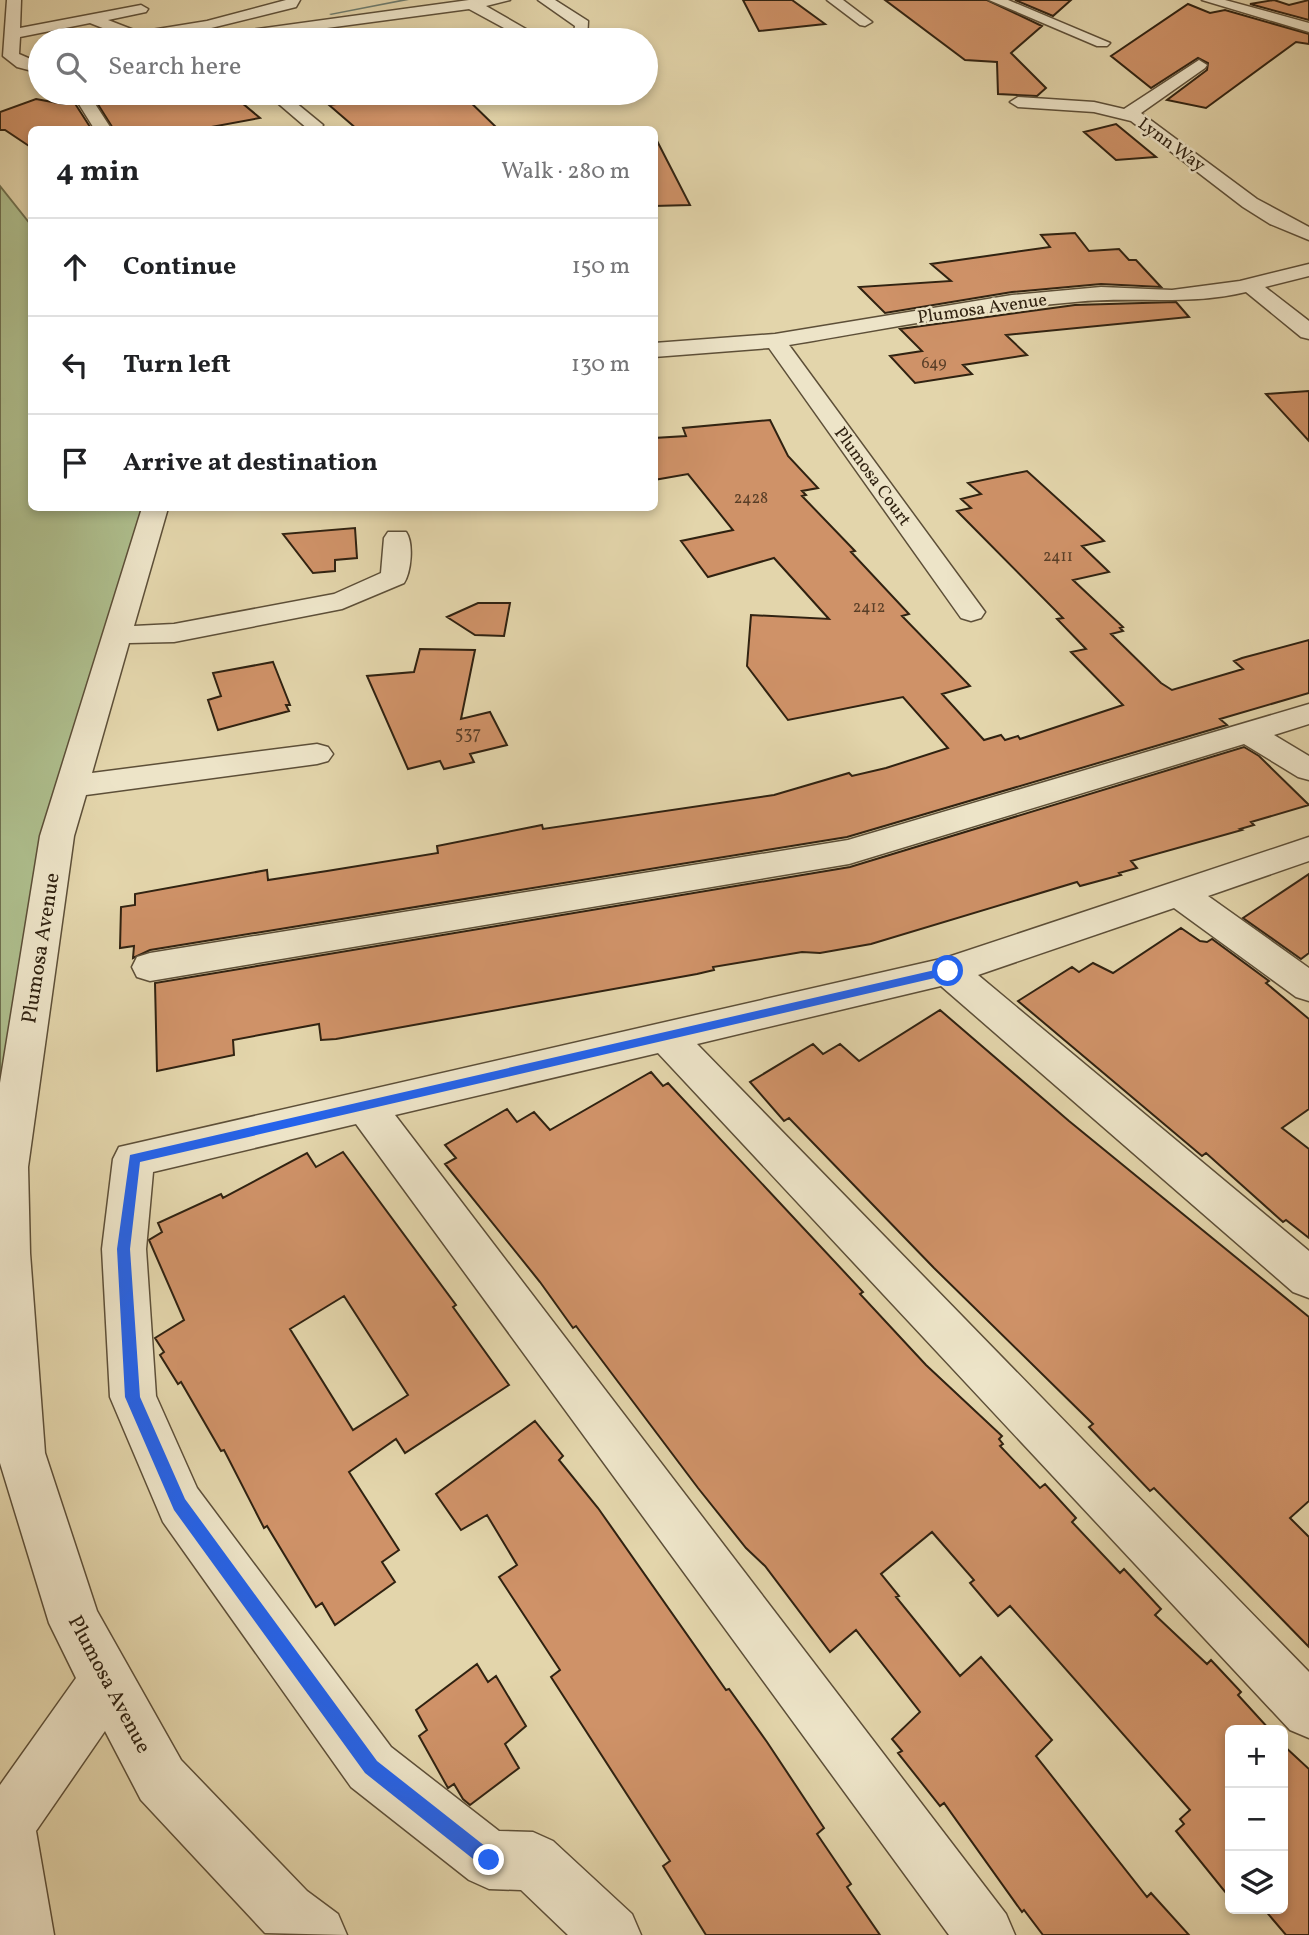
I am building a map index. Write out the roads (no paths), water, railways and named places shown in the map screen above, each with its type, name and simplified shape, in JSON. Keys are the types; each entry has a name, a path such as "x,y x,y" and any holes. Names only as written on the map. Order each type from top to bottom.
{"street":[{"path":"14,0 11,56 28,65"},
{"path":"183,28 291,4 293,0"},
{"path":"285,28 503,0"},
{"path":"545,0 583,24 582,28"},
{"path":"834,0 865,22"},
{"path":"996,0 1102,43"},
{"path":"1209,0 1309,29"},
{"path":"44,28 141,9"},
{"path":"387,16 404,28"},
{"path":"93,19 116,28"},
{"path":"11,34 28,31"},
{"path":"1128,114 1199,65"},
{"name":"Lynn Way","path":"1018,102 1094,107 1128,114 1152,125 1250,203 1277,220 1309,234"},
{"path":"88,105 101,126"},
{"path":"289,105 314,125"},
{"name":"Plumosa Avenue","path":"658,350 775,341 1012,301 1101,293 1172,296 1250,285 1309,271"},
{"path":"1250,285 1309,332"},
{"name":"Plumosa Court","path":"775,341 971,612"},
{"name":"Plumosa Avenue","path":"154,511 57,836 8,1167 8,1253 21,1453 75,1623 161,1780 291,1927"},
{"path":"117,635 173,633 342,601 394,577 397,538"},
{"path":"1247,733 1309,713"},
{"path":"1247,733 1309,770"},
{"path":"70,786 317,754"},
{"path":"611,1935 533,1861 489,1860 371,1767 180,1505 133,1397 124,1249 134,1158 948,971 1309,849"},
{"path":"1179,893 1309,987"},
{"path":"948,971 1309,1278"},
{"path":"666,1036 1309,1711"},
{"path":"365,1105 985,1935"},
{"path":"24,1935 6,1825 107,1681"}],"lane":[{"path":"473,5 515,28"},
{"path":"150,967 849,852 1247,733"}],"waterway":[{"path":"331,14 407,0"}]}
